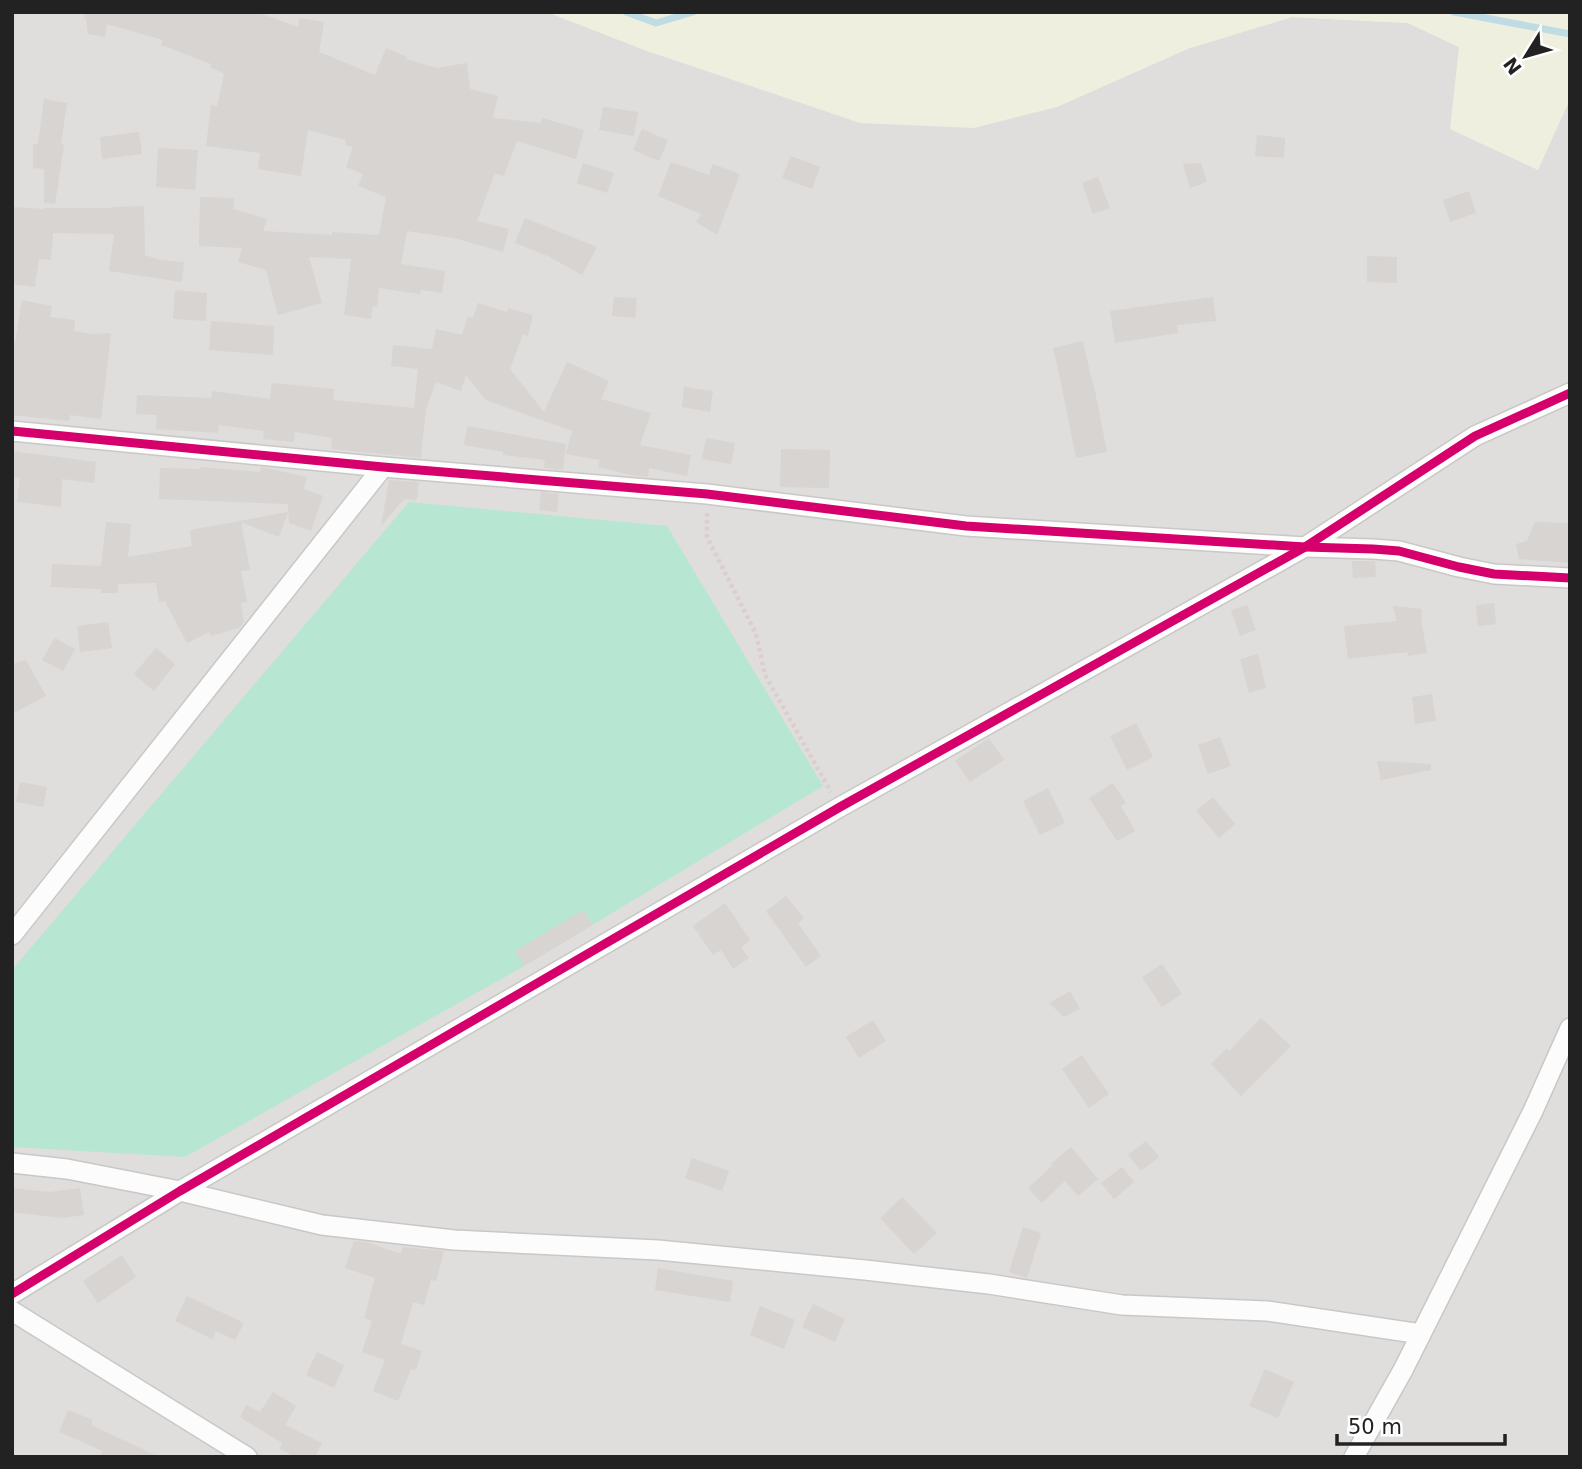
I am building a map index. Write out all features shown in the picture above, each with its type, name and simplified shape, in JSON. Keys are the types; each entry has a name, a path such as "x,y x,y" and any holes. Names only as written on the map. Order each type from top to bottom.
{"street":[{"path":"12,1294 180,1191 840,807 1305,547 1475,436 1570,393"},
{"path":"12,431 383,467 708,494 966,526 1399,551 1494,573 1570,578"},
{"path":"12,935 383,467"},
{"path":"1354,1457 1403,1370 1533,1111 1570,1028"},
{"path":"12,1163 67,1169 180,1191 322,1226 454,1240 658,1250 989,1284 1122,1305 1267,1311 1421,1334"},
{"path":"12,1311 247,1457"}],"path":[{"path":"708,494 707,537 757,634 765,675 840,807"}],"shaded area":[{"path":"12,12 547,12 650,52 1190,48 1292,17 1408,23 1459,47 1537,170 1570,99 1570,1457 12,1457"}],"green space":[{"path":"547,12 1570,12 1570,99 1538,170 1450,129 1459,47 1408,23 1292,17 1190,48 1057,107 974,128 860,123 650,52"},
{"path":"409,502 667,526 823,786 524,966 185,1157 12,1147 12,970"}],"building":[{"path":"85,12 257,12 298,27 299,18 324,22 319,52 375,75 386,48 407,57 406,59 437,68 467,63 470,89 498,96 493,118 541,123 542,118 584,130 576,159 517,141 504,176 495,173 477,221 509,229 503,252 454,238 407,231 401,264 445,271 442,293 421,290 420,294 379,288 377,307 373,306 371,319 344,315 351,259 309,257 322,303 278,315 266,270 238,262 242,248 199,246 200,197 234,198 233,209 267,219 263,231 379,235 386,197 358,186 363,174 346,167 353,147 345,145 346,140 308,130 301,176 258,169 260,153 206,146 211,105 217,106 224,74 210,67 211,64 161,45 163,40 107,24 105,37 88,34"},
{"path":"44,99 67,103 55,204 44,203 44,169 33,168 33,144 38,144"},
{"path":"603,107 638,112 634,136 599,130"},
{"path":"642,129 668,140 659,161 633,150"},
{"path":"139,132 142,154 102,159 100,137"},
{"path":"1257,135 1285,138 1284,158 1255,156"},
{"path":"158,148 198,150 195,190 156,187"},
{"path":"791,156 820,167 812,189 782,178"},
{"path":"671,162 709,175 713,164 740,174 717,235 696,222 701,214 658,196"},
{"path":"583,163 614,173 607,193 577,183"},
{"path":"1201,163 1207,182 1190,188 1183,164"},
{"path":"1098,177 1110,208 1093,214 1082,183"},
{"path":"1469,191 1476,213 1450,222 1443,200"},
{"path":"144,206 145,255 160,260 184,262 182,282 109,271 114,234 53,233 51,260 39,259 35,287 12,284 12,207 44,209"},
{"path":"525,218 597,247 582,275 548,256 515,243"},
{"path":"1367,256 1397,257 1397,283 1367,282"},
{"path":"175,290 207,293 206,321 173,319"},
{"path":"614,297 637,298 635,318 612,316"},
{"path":"1213,297 1216,321 1177,325 1178,333 1115,343 1110,311"},
{"path":"22,300 52,306 50,317 75,320 74,331 111,333 101,419 70,415 69,421 12,415 12,361"},
{"path":"478,303 507,312 508,308 533,315 528,336 523,334 510,369 544,412 567,362 609,381 601,399 651,413 640,445 691,455 687,476 649,468 648,477 630,475 598,467 600,460 566,454 572,431 486,400 466,375 461,391 436,382 426,409 421,458 331,449 332,438 295,432 294,442 263,439 264,431 219,425 218,433 156,429 157,415 136,414 137,395 211,398 212,391 270,399 272,383 334,389 333,400 414,408 418,369 391,366 393,345 432,349 436,329 462,335 468,316 473,318"},
{"path":"211,321 274,326 273,355 209,350"},
{"path":"1083,341 1107,452 1076,458 1053,348"},
{"path":"684,387 713,391 710,412 682,407"},
{"path":"467,426 566,444 563,470 544,468 545,460 503,455 503,452 464,445"},
{"path":"706,438 735,443 731,464 702,459"},
{"path":"781,449 830,450 829,488 780,487"},
{"path":"12,451 96,462 94,483 62,479 61,507 17,502 20,478 12,477"},
{"path":"200,467 260,472 261,467 307,477 304,489 323,496 311,531 289,523 288,504 159,499 160,468"},
{"path":"389,480 419,482 417,498 404,499 381,526"},
{"path":"541,492 559,494 557,512 539,510"},
{"path":"288,512 279,537 241,522 250,570 241,571 247,602 241,603 244,622 239,628 211,636 209,632 187,643 165,601 159,602 156,583 118,584 118,593 101,593 101,589 51,587 52,564 101,566 106,522 131,524 128,557 192,546 190,530"},
{"path":"1535,522 1570,523 1570,563 1519,559 1516,544 1527,541"},
{"path":"1352,561 1375,561 1376,577 1353,578"},
{"path":"1494,603 1496,624 1478,626 1476,605"},
{"path":"1247,605 1256,630 1240,636 1231,610"},
{"path":"1393,606 1422,609 1421,619 1427,653 1408,656 1408,652 1348,659 1344,626 1397,621"},
{"path":"108,622 112,648 80,652 77,626"},
{"path":"55,638 75,649 63,671 42,660"},
{"path":"156,648 175,664 154,691 134,674"},
{"path":"1258,654 1266,688 1249,693 1240,659"},
{"path":"26,660 46,696 12,714 12,664"},
{"path":"1432,694 1436,721 1415,724 1412,697"},
{"path":"1136,723 1153,757 1127,770 1110,736"},
{"path":"1220,737 1231,766 1208,774 1198,745"},
{"path":"989,738 1004,760 970,782 955,761"},
{"path":"1377,761 1431,764 1431,770 1381,780"},
{"path":"20,782 47,787 43,807 16,802"},
{"path":"1113,783 1126,803 1121,806 1135,831 1117,841 1089,798"},
{"path":"1048,788 1065,823 1040,835 1023,801"},
{"path":"1213,797 1235,824 1219,838 1196,811"},
{"path":"786,896 804,918 798,923 821,956 806,967 766,911"},
{"path":"725,903 750,940 741,947 749,958 733,969 721,950 713,955 693,926"},
{"path":"583,910 593,925 524,966 515,951"},
{"path":"1162,964 1182,994 1162,1007 1142,977"},
{"path":"1070,991 1080,1009 1064,1017 1049,1003"},
{"path":"1261,1018 1291,1046 1241,1096 1211,1064 1227,1048 1229,1051"},
{"path":"873,1020 886,1041 859,1058 846,1037"},
{"path":"1082,1055 1109,1094 1089,1108 1062,1069"},
{"path":"1146,1141 1159,1157 1141,1171 1128,1155"},
{"path":"1071,1147 1098,1179 1078,1196 1065,1181 1042,1203 1028,1188"},
{"path":"692,1158 729,1171 722,1191 685,1178"},
{"path":"1122,1167 1134,1182 1114,1199 1101,1183"},
{"path":"12,1188 50,1192 80,1188 84,1215 62,1218 12,1212"},
{"path":"902,1197 937,1233 914,1254 880,1218"},
{"path":"1023,1227 1041,1233 1027,1278 1009,1272"},
{"path":"354,1241 366,1242 401,1254 403,1247 444,1251 436,1281 431,1280 424,1305 413,1302 401,1344 422,1351 416,1370 411,1369 398,1401 373,1391 385,1360 362,1352 372,1321 364,1318 375,1278 345,1268"},
{"path":"122,1255 136,1277 98,1303 83,1281"},
{"path":"658,1268 733,1281 730,1302 655,1290"},
{"path":"187,1296 244,1323 235,1340 216,1331 212,1339 175,1321"},
{"path":"813,1304 845,1319 835,1342 802,1327"},
{"path":"760,1306 795,1320 784,1349 750,1335"},
{"path":"317,1352 344,1365 334,1388 306,1375"},
{"path":"1265,1369 1294,1382 1278,1418 1249,1406"},
{"path":"273,1392 296,1406 285,1425 322,1443 315,1457 296,1457 280,1449 282,1443 240,1417 246,1405 260,1412"},
{"path":"68,1410 93,1420 91,1425 159,1457 100,1457 103,1451 59,1432"}],"waterway":[{"path":"626,12 656,23 693,12"},
{"path":"1454,12 1570,34"}],"cycle path":[{"path":"12,1294 180,1191 840,807 1305,547 1475,436 1570,393"},
{"path":"12,431 383,467 707,494 966,526 1399,551 1494,574 1570,578"}]}
